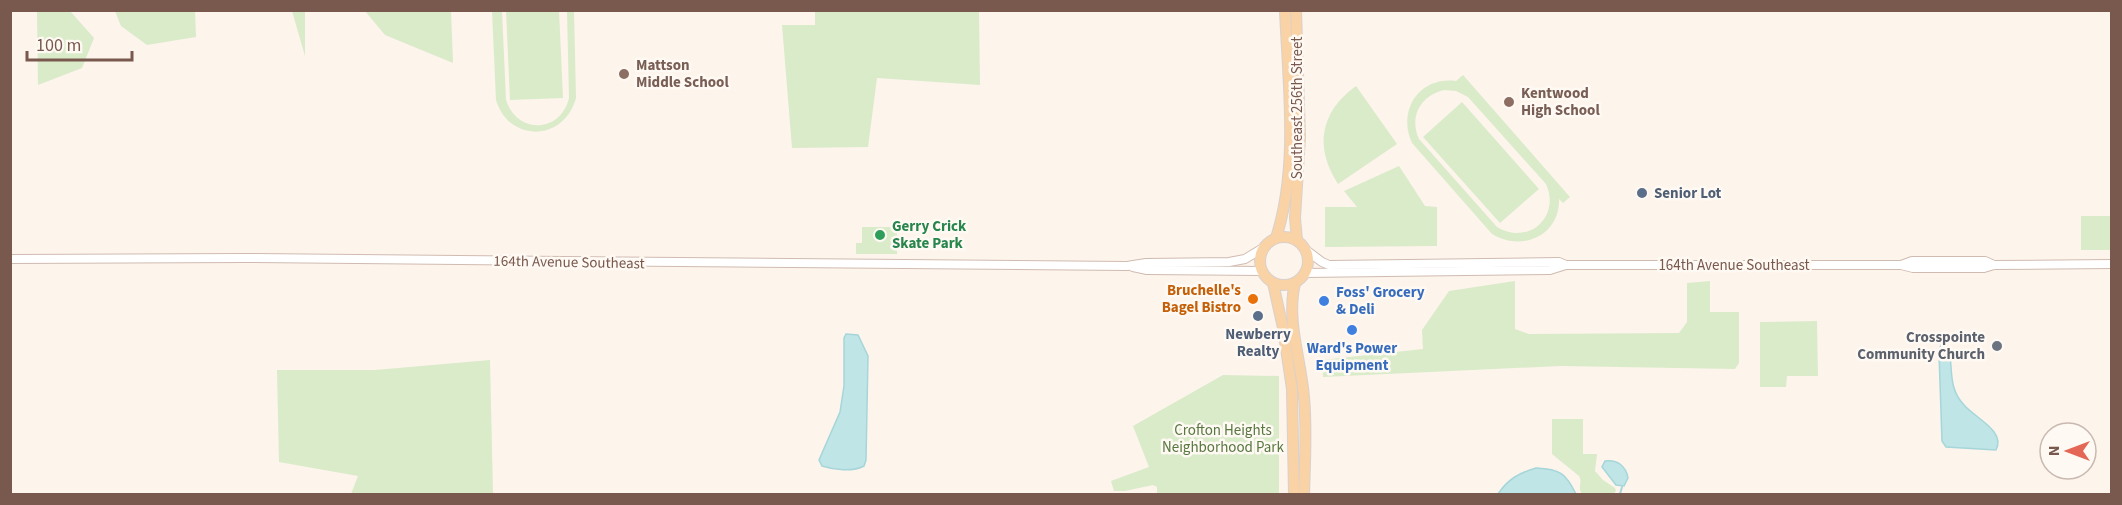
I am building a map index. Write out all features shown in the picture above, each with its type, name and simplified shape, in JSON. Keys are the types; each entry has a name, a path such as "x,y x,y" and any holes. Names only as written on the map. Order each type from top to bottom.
{"main road":[{"name":"Southeast 256th Street","path":"1276,238 1281,223 1289,168 1285,10"},
{"name":"Southeast 256th Street","path":"1296,10 1299,101 1299,169 1295,218 1297,240"},
{"path":"1288,90 1299,101"},
{"path":"1273,283 1288,285 1295,283 1305,273 1308,257 1306,250 1297,240 1276,238 1263,249 1260,256 1262,271 1273,283 1283,328 1292,389 1294,495"},
{"path":"1295,283 1292,318 1305,399 1304,495"}],"street":[{"name":"164th Avenue Southeast","path":"10,259 250,258 1127,266 1146,263 1229,262 1245,259 1263,249"},
{"name":"164th Avenue Southeast","path":"1306,250 1329,265 1559,262 1566,265"},
{"name":"164th Avenue Southeast","path":"1305,273 1550,270 1566,265 1901,265 1912,268 1984,268 1994,265 2112,264"},
{"name":"164th Avenue Southeast","path":"1127,266 1147,270 1262,271"}],"green space":[{"path":"37,11 70,11 94,38 82,68 38,85"},
{"path":"115,11 195,11 196,37 147,45 121,26"},
{"path":"292,11 305,11 305,56"},
{"path":"365,11 451,11 453,63 385,35"},
{"path":"492,11 502,11 506,100 519,119 529,124 539,125 557,118 564,110 569,98 567,11 574,11 576,98 570,112 560,123 549,129 536,132 524,130 512,124 503,114 496,100"},
{"path":"506,11 559,11 563,98 510,100"},
{"path":"815,11 979,11 980,85 877,78 868,147 792,148 782,25 815,25"},
{"path":"1463,75 1570,197 1563,203 1559,199 1558,212 1553,223 1537,237 1526,241 1515,241 1492,234 1412,143 1407,119 1415,98 1431,84 1456,81","holes":["1444,90 1456,91 1468,97 1546,184 1549,207 1539,225 1520,233 1509,232 1497,227 1419,139 1415,123 1416,115 1423,102"]},
{"path":"1356,86 1397,144 1338,184 1326,157 1324,131 1335,107"},
{"path":"1462,102 1539,189 1500,223 1423,137"},
{"path":"1399,166 1425,206 1437,207 1437,246 1325,247 1325,207 1357,207 1344,191"},
{"path":"2081,216 2111,216 2111,250 2081,250"},
{"name":"Gerry Crick Skate Park","path":"862,227 897,227 897,254 856,254 856,243 862,243"},
{"path":"1515,281 1515,329 1529,334 1679,333 1687,322 1687,283 1710,281 1710,312 1739,312 1739,363 1735,369 1561,366 1323,377 1322,360 1423,349 1422,330 1449,291"},
{"path":"1817,321 1818,376 1787,376 1786,387 1760,387 1760,322"},
{"path":"490,360 493,494 351,494 358,476 279,462 277,370 375,370"},
{"name":"Crofton Heights Neighborhood Park","path":"1223,375 1279,376 1279,494 1157,494 1157,487 1153,485 1114,491 1111,481 1149,467 1133,426"},
{"path":"1552,419 1583,419 1583,454 1597,454 1595,471 1615,488 1616,491 1613,494 1582,494 1579,476 1552,454"}],"water":[{"path":"846,334 858,335 868,356 866,460 864,466 843,470 822,466 819,460 840,412 844,386 844,338"},
{"path":"1941,344 1946,344 1949,348 1955,392 1964,405 1993,431 1998,443 1996,450 1946,447 1942,441 1939,353"},
{"path":"1605,461 1617,462 1623,467 1628,478 1624,486 1616,485 1602,467"},
{"path":"1536,468 1562,474 1576,494 1498,494 1514,477"}],"waterway":[{"path":"1620,494 1622,487"}],"place":[{"name":"Mattson Middle School","path":"624,74"},
{"name":"Kentwood High School","path":"1509,102"},
{"name":"Senior Lot","path":"1642,193"},
{"name":"Gerry Crick Skate Park","path":"880,235"},
{"name":"Bruchelle's Bagel Bistro","path":"1253,299"},
{"name":"Foss' Grocery & Deli","path":"1324,301"},
{"name":"Newberry Realty","path":"1258,316"},
{"name":"Ward's Power Equipment","path":"1352,330"},
{"name":"Crosspointe Community Church","path":"1997,346"}]}
